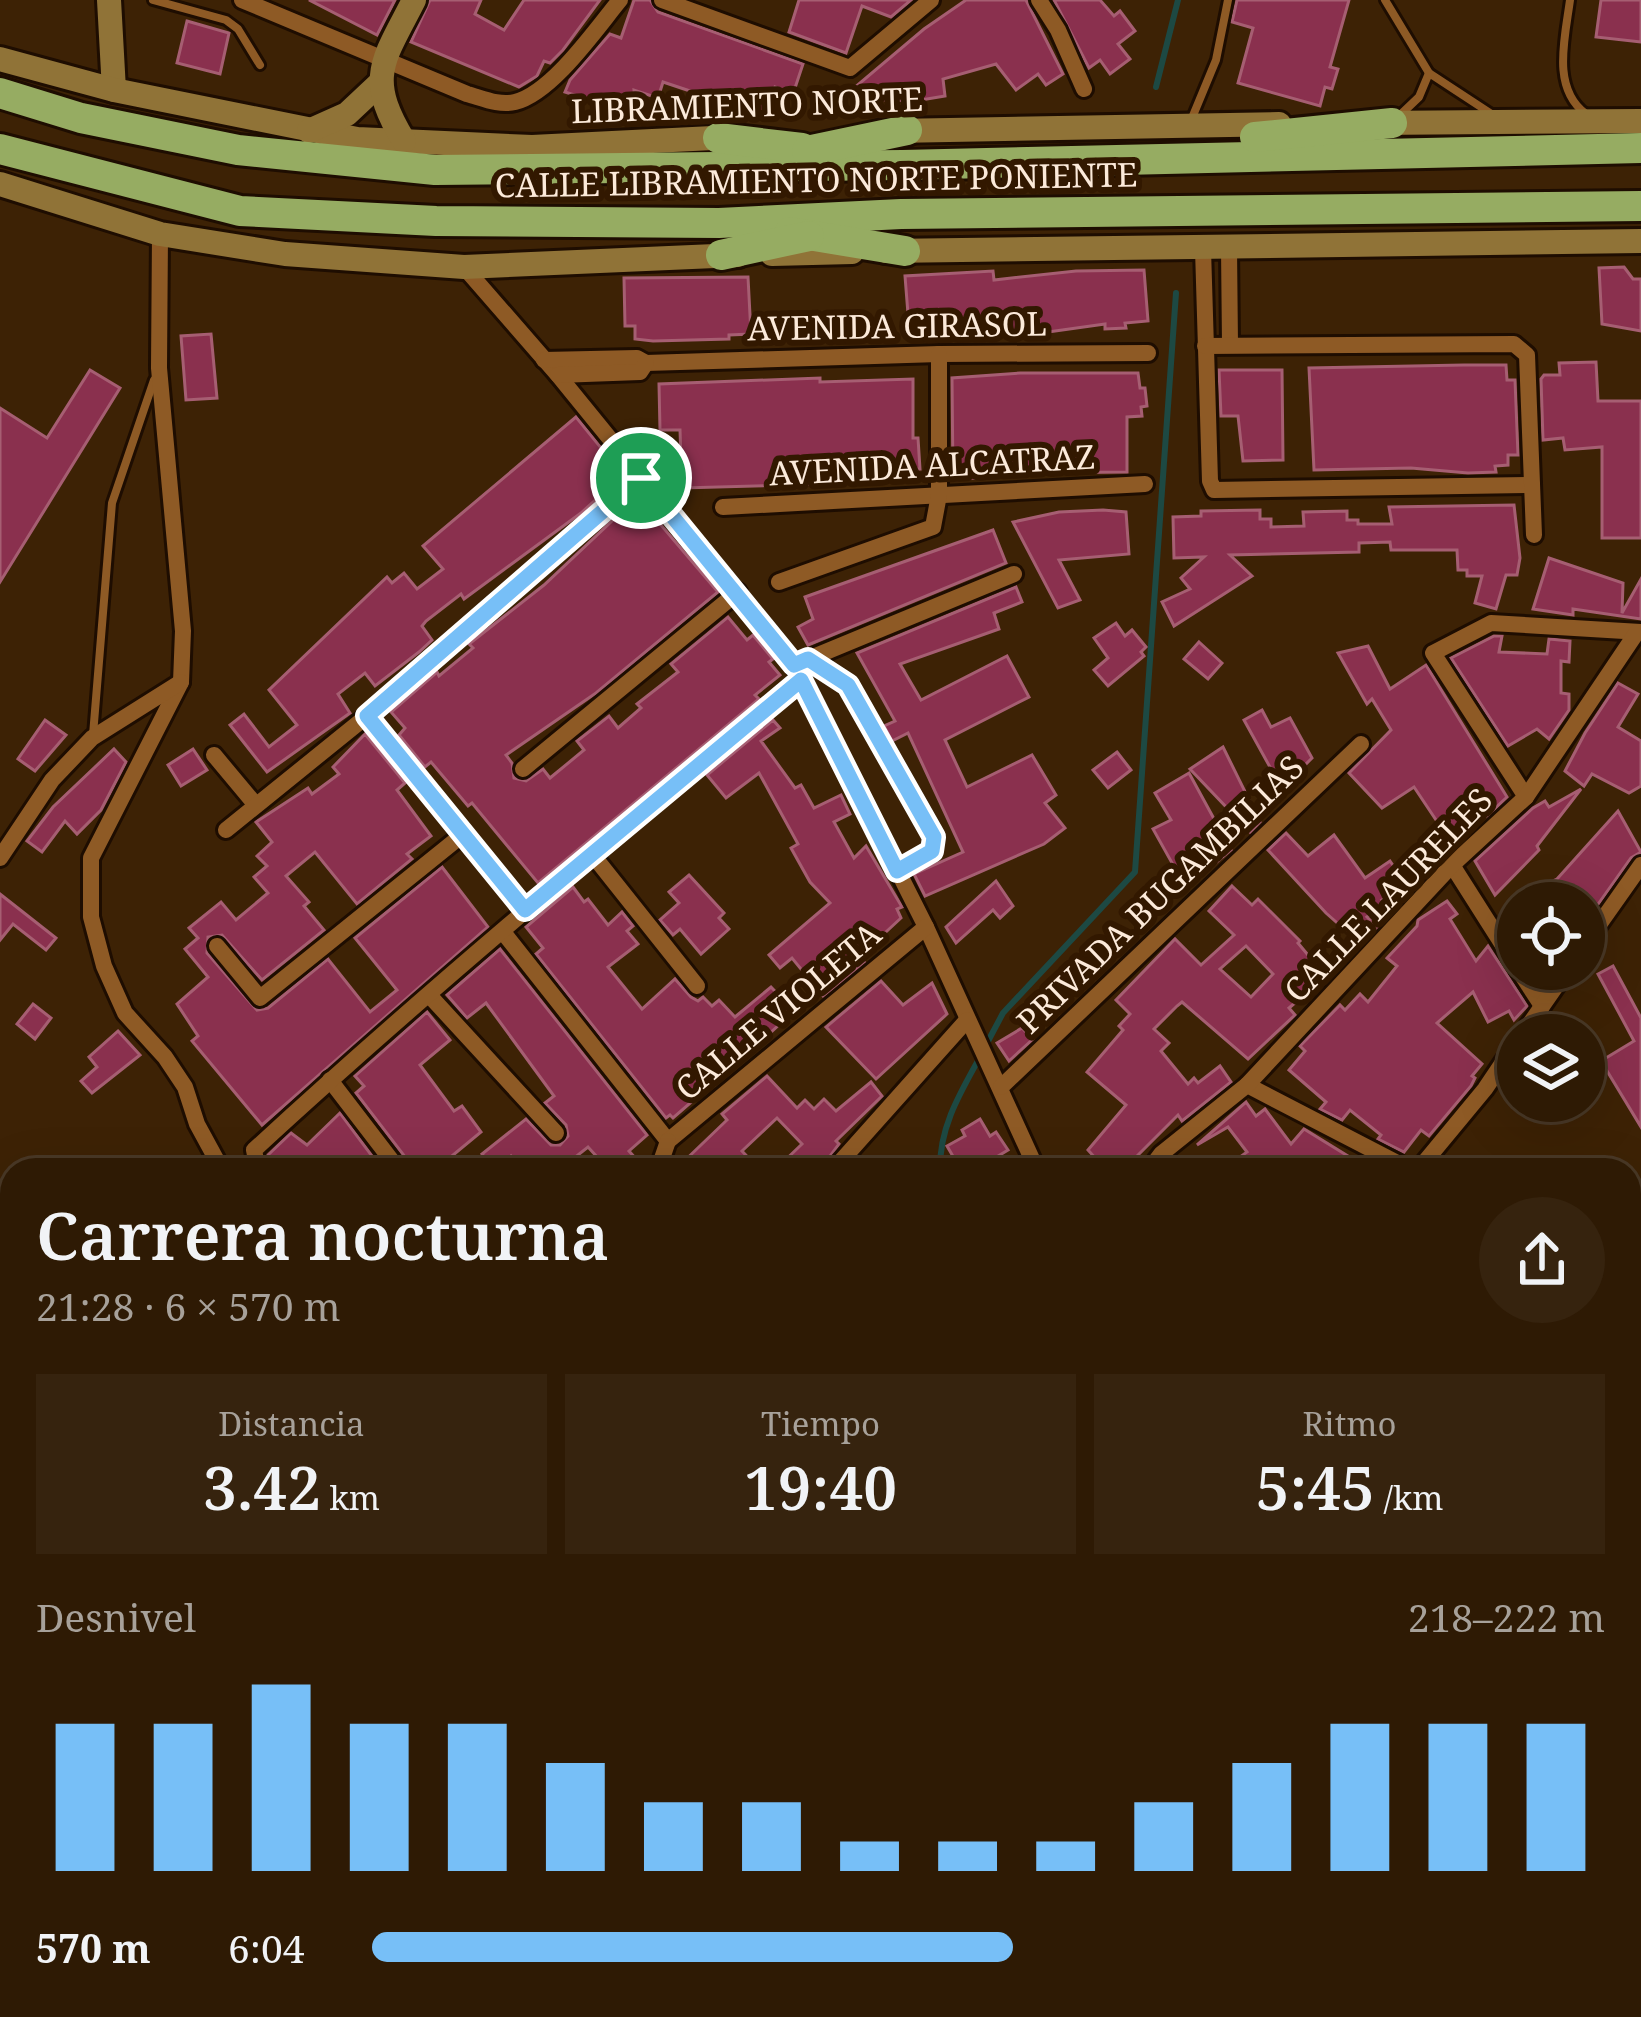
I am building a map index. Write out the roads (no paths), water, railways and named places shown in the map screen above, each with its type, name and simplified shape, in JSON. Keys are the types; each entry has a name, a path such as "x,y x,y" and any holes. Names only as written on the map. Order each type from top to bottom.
{"highway":[{"name":"CALLE LIBRAMIENTO NORTE PONIENTE","path":"0,93 81,118 238,150 435,170 724,151 902,165 1641,148"},
{"path":"1147,156 1214,141 1392,123"},
{"path":"815,150 907,130"},
{"name":"CALLE LIBRAMIENTO NORTE PONIENTE","path":"0,149 240,211 436,221 718,223 901,214 1641,206"},
{"path":"724,151 815,150 902,165"},
{"path":"721,255 901,214"},
{"path":"718,223 905,251"}],"street":[{"path":"109,0 114,90"},
{"path":"242,0 382,71 492,101 517,102 541,88 620,0"},
{"path":"308,130 347,114 382,71 414,0"},
{"path":"662,0 850,68 931,0"},
{"path":"1039,0 1084,89"},
{"name":"LIBRAMIENTO NORTE","path":"0,59 114,90 357,139 532,147 724,151 907,130 1641,121"},
{"path":"382,71 388,116 404,141"},
{"path":"0,184 160,234 285,254 464,268 721,255 1641,241"},
{"path":"160,234 159,368 184,631 181,682 91,859 91,917 104,966 125,1013 185,1087 215,1158"},
{"path":"1229,248 1230,345"},
{"path":"1203,249 1214,490 1532,485"},
{"path":"464,268 801,668 1032,1158"},
{"path":"1204,286 1230,286"},
{"path":"1205,346 1522,347 1527,355 1534,535"},
{"name":"AVENIDA GIRASOL","path":"544,360 637,358 646,363 1148,353"},
{"path":"779,582 933,527 939,495 939,354"},
{"name":"AVENIDA GIRASOL","path":"557,375 640,372 646,363"},
{"path":"226,830 367,716 641,478"},
{"name":"AVENIDA ALCATRAZ","path":"724,507 1144,484"},
{"path":"256,1158 254,1150 330,1080 801,668 1014,574"},
{"path":"523,769 738,592"},
{"path":"1526,797 1433,653 1491,623 1639,632"},
{"name":"CALLE LAURELES","path":"1158,1158 1246,1085 1453,865 1526,797 1639,632"},
{"path":"0,858 52,780 92,738 181,682"},
{"path":"367,716 525,910"},
{"name":"PRIVADA BUGAMBILIAS","path":"999,1083 1360,744"},
{"path":"214,755 255,804"},
{"path":"217,946 260,998 461,836"},
{"path":"592,854 697,986"},
{"path":"1453,865 1497,935"},
{"path":"1605,916 1641,865"},
{"name":"CALLE VIOLETA","path":"668,1141 926,927"},
{"path":"503,932 668,1141 662,1158"},
{"path":"1531,990 1541,1006"},
{"path":"1536,1014 1553,990"},
{"path":"429,995 556,1133"},
{"path":"844,1158 967,1020"},
{"path":"1425,1158 1497,1072"},
{"path":"330,1080 390,1158"},
{"path":"1246,1085 1391,1158"}],"lane":[{"path":"153,0 226,20 238,29 260,65"},
{"path":"1189,125 1216,60 1228,0"},
{"path":"1385,0 1429,73 1507,123"},
{"path":"1570,0 1563,70 1566,90 1577,108 1597,122"},
{"path":"1392,123 1419,97 1429,73"},
{"path":"92,738 112,503 159,368"},
{"path":"801,668 848,685 934,837 932,851 897,871"}],"waterway":[{"path":"1156,87 1178,0"},
{"path":"986,1045 1003,1013 1135,872 1176,293"},
{"path":"941,1158 947,1125 980,1057"}]}
